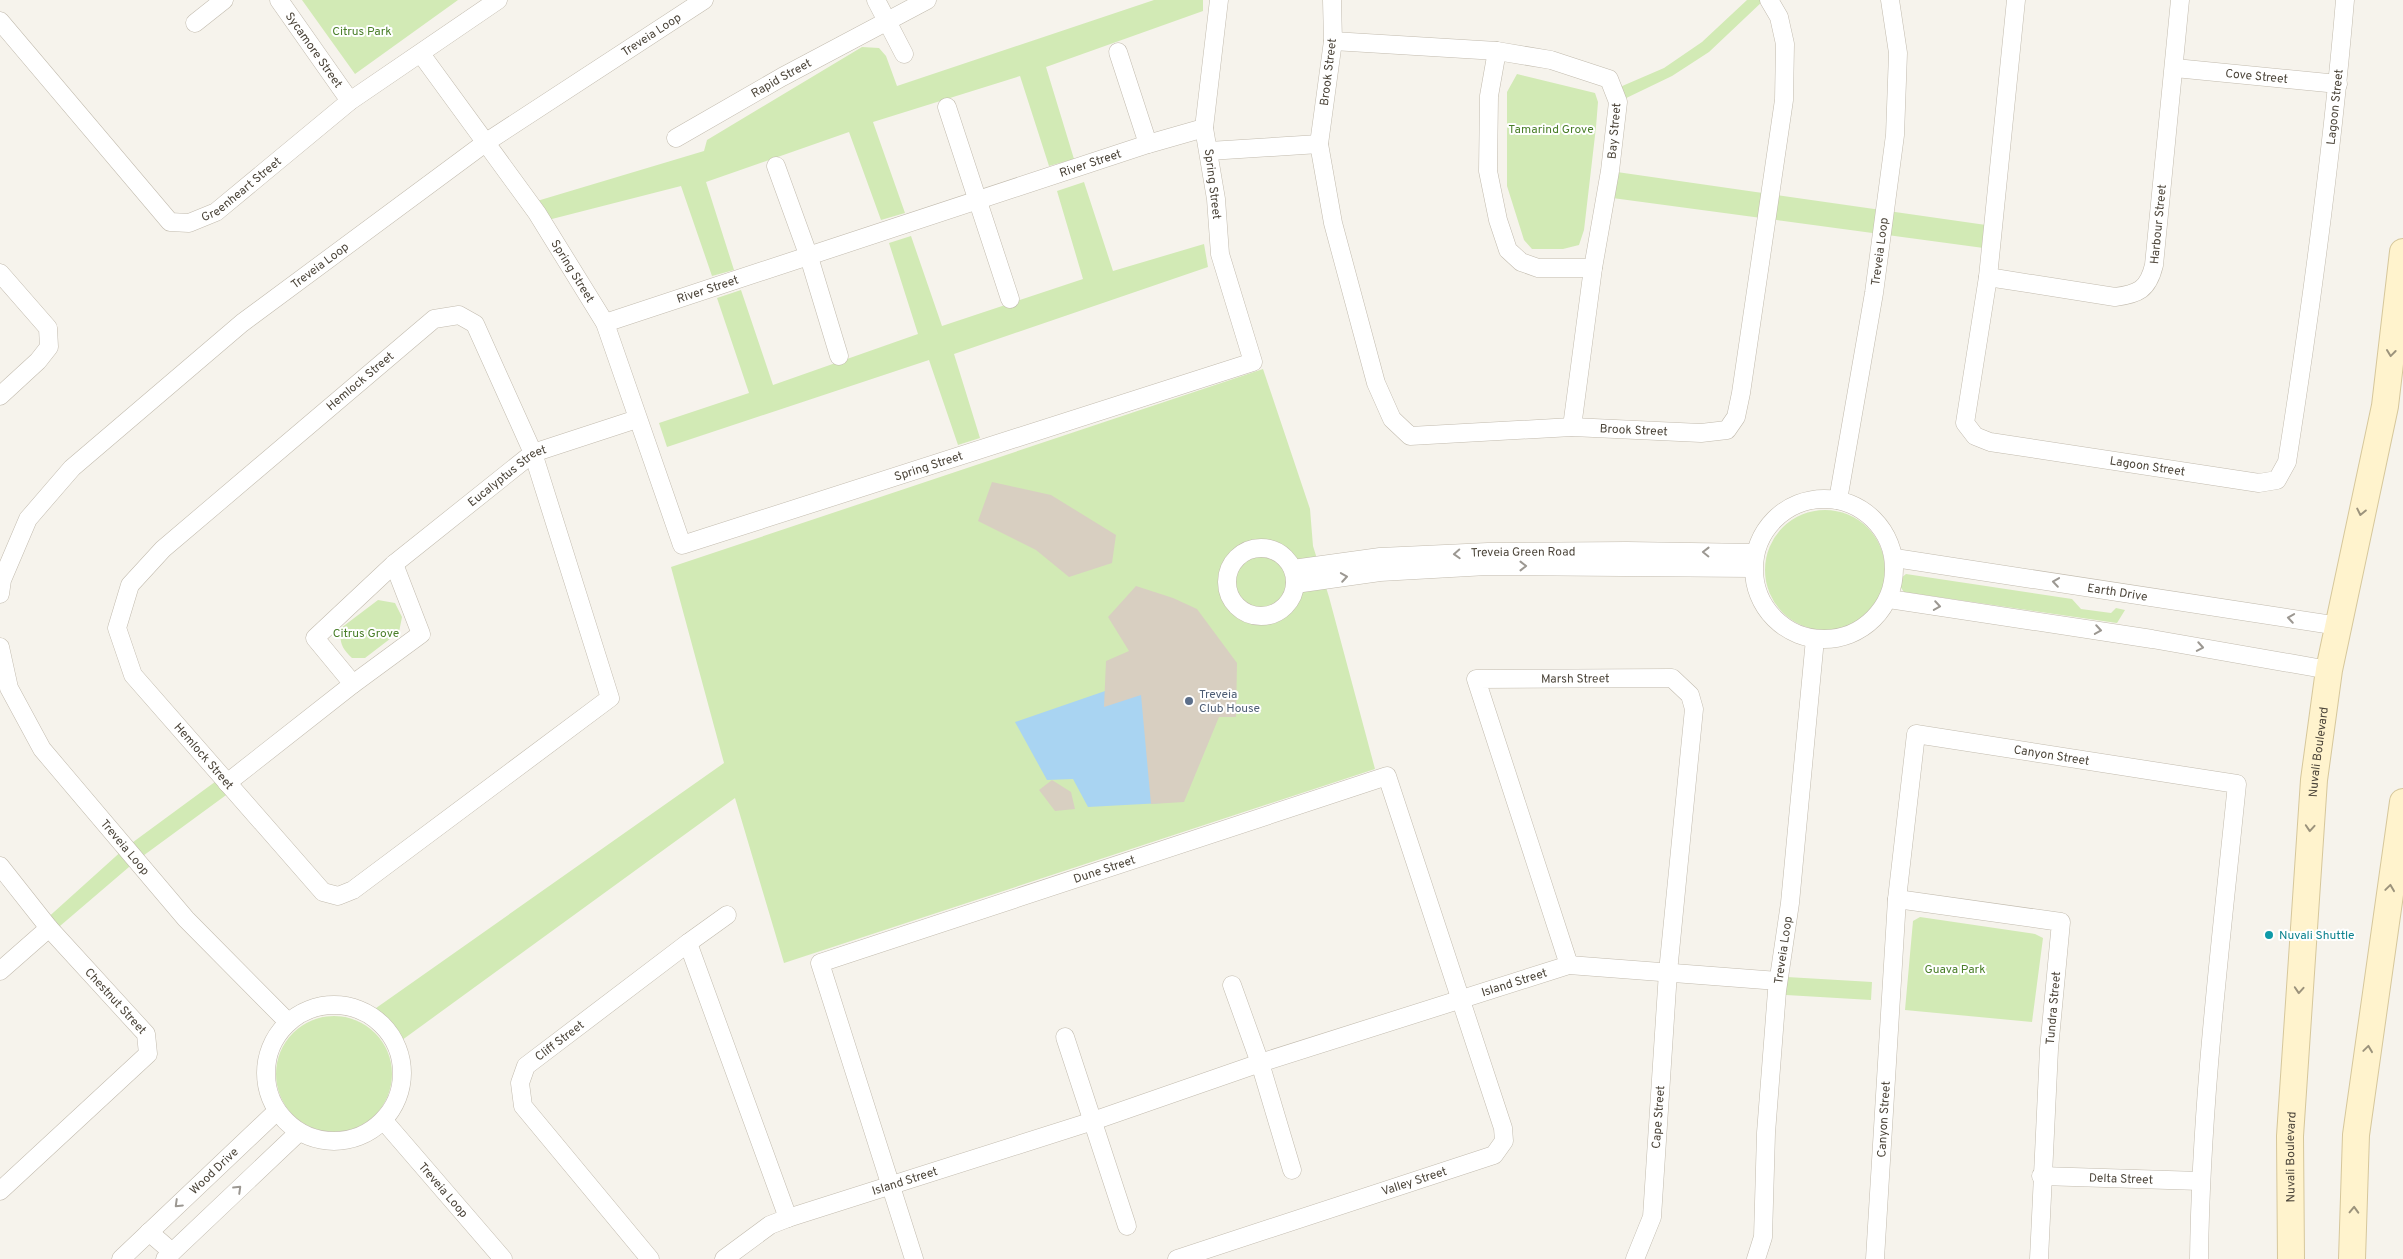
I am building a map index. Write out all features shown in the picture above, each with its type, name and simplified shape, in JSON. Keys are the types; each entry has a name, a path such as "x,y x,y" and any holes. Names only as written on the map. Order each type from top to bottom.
{"street":[{"path":"195,23 224,0"},
{"name":"Sycamore Street","path":"279,0 350,101"},
{"name":"Treveia Loop","path":"0,594 2,580 28,519 72,468 242,322 485,143 704,0"},
{"path":"876,0 889,21 904,54"},
{"name":"Rapid Street","path":"676,138 782,77 927,0"},
{"name":"Spring Street","path":"485,143 537,213 605,323 682,545 1253,362 1220,254 1216,199 1204,128 1218,0"},
{"name":"Brook Street","path":"1332,0 1333,41 1319,144 1333,223 1376,383 1392,419 1410,436 1572,427 1701,433 1727,430 1736,417 1741,393 1784,100 1785,44 1779,17 1769,0"},
{"name":"Treveia Loop","path":"1838,500 1874,293 1895,135 1898,53 1890,0"},
{"name":"Lagoon Street","path":"2016,0 1988,277 1965,423 1975,436 1990,442 2259,483 2277,480 2286,462 2309,318 2338,84 2345,0"},
{"name":"Harbour Street","path":"1988,277 2115,297 2132,294 2143,288 2151,278 2154,266 2175,68 2180,0"},
{"name":"Greenheart Street","path":"0,21 170,222 189,223 216,212 350,101 421,54 492,2"},
{"name":"Bay Street","path":"1333,41 1497,51 1551,60 1609,79 1618,102 1610,171 1593,268 1572,427"},
{"path":"1497,51 1489,96 1488,171 1498,220 1508,250 1521,262 1538,268 1593,268"},
{"path":"1118,52 1148,144"},
{"path":"421,54 485,143"},
{"name":"Cove Street","path":"2175,68 2338,84"},
{"path":"947,107 1010,299"},
{"name":"River Street","path":"605,323 978,202 1148,144 1204,128"},
{"path":"1209,151 1319,144"},
{"path":"776,166 809,257 839,356"},
{"name":"Nuvali Boulevard","path":"2290,1259 2290,1136 2314,780 2329,670 2385,406 2403,252"},
{"path":"0,273 48,328 49,347 38,361 0,396"},
{"name":"Hemlock Street","path":"459,315 475,324 533,453 610,698 353,890 338,896 323,892 133,675 117,628 130,585 163,549 434,319 459,315"},
{"name":"Eucalyptus Street","path":"353,684 315,638 394,564 533,453 637,418"},
{"path":"1816,499 1838,500 1859,507 1876,520 1888,538 1895,558 1895,579 1889,598 1876,617 1859,631 1838,639 1815,639 1795,634 1778,623 1764,607 1756,589 1754,561 1764,533 1777,516 1790,508 1816,499"},
{"name":"Treveia Green Road","path":"1294,577 1380,557 1488,552 1627,551 1754,561"},
{"name":"Earth Drive","path":"1895,558 2339,626"},
{"path":"227,783 353,684 421,634 394,564"},
{"path":"1889,598 2143,637 2329,670"},
{"name":"Treveia Loop","path":"1756,1259 1763,1237 1766,1133 1778,981 1790,902 1815,639"},
{"name":"Treveia Loop","path":"0,647 9,688 42,749 186,919 288,1022"},
{"name":"Marsh Street","path":"1568,964 1476,679 1672,678 1690,695 1694,709 1668,972"},
{"name":"Canyon Street","path":"1875,1259 1897,899 1916,734 2237,784 2200,1181 2200,1259"},
{"name":"Dune Street","path":"890,1185 820,963 1387,776 1459,1000"},
{"path":"2352,1259 2356,1135 2403,802"},
{"name":"Chestnut Street","path":"0,866 49,928 146,1034 148,1054 0,1191"},
{"name":"Tundra Street","path":"1897,899 2061,922 2049,1049 2038,1259"},
{"name":"Cliff Street","path":"650,1259 523,1106 520,1083 526,1066 727,915"},
{"path":"0,971 49,928"},
{"path":"688,943 788,1218"},
{"name":"Island Street","path":"724,1259 770,1225 788,1218 1093,1121 1260,1063 1568,964 1778,981"},
{"name":"Cape Street","path":"1635,1259 1652,1217 1668,972"},
{"path":"1232,985 1260,1063 1292,1170"},
{"name":"Valley Street","path":"1177,1259 1494,1155 1504,1141 1503,1128 1459,1000"},
{"path":"334,1005 348,1006 368,1013 385,1026 397,1043 403,1063 403,1084 384,1121 372,1131 358,1138 328,1141 299,1132 277,1110 270,1096 266,1080 266,1064 278,1034 288,1022 306,1011 334,1005"},
{"path":"1065,1037 1128,1226"},
{"name":"Wood Drive","path":"121,1259 277,1110"},
{"name":"Treveia Loop","path":"384,1121 503,1259"},
{"path":"149,1232 168,1256 299,1132"},
{"name":"Delta Street","path":"2041,1176 2200,1181"},
{"path":"890,1185 914,1259"}],"green space":[{"name":"Citrus Park","path":"302,0 458,0 355,74"},
{"path":"1154,0 1203,0 1203,11 1046,67 1074,159 1049,166 1020,76 873,122 905,213 881,220 849,132 706,182 734,270 712,276 681,186 548,220 537,201 704,151 707,140 862,47 879,48 886,56 897,86"},
{"path":"1747,0 1764,0 1709,52 1672,76 1618,102 1613,90 1664,68 1702,42"},
{"name":"Tamarind Grove","path":"1517,74 1595,93 1598,102 1596,127 1584,230 1579,245 1563,249 1532,249 1524,240 1507,186 1507,92"},
{"path":"1610,171 1993,226 1991,249 1605,197"},
{"path":"1084,182 1113,271 1204,244 1208,267 954,354 980,438 958,445 929,360 667,447 659,423 749,393 717,298 741,290 773,385 918,334 889,243 911,236 942,326 1083,279 1057,191"},
{"path":"1263,369 1310,509 1313,546 1329,597 1375,769 784,963 735,798 398,1043 386,1026 369,1013 724,763 671,567"},
{"path":"1825,510 1848,515 1858,520 1867,528 1875,537 1880,547 1885,570 1880,593 1875,603 1867,612 1858,620 1848,625 1825,630 1802,625 1792,620 1783,612 1775,603 1770,593 1765,570 1770,547 1775,537 1783,528 1792,520 1802,515"},
{"path":"1906,574 2072,599 2081,609 2111,613 2116,608 2125,610 2117,623 1904,592 1899,585 1900,579"},
{"name":"Citrus Grove","path":"378,600 395,603 402,617 399,632 365,658 352,658 342,645 340,638 341,628"},
{"path":"223,776 233,790 136,861 53,932 44,921 125,848"},
{"name":"Guava Park","path":"1920,917 2035,934 2043,938 2032,1022 1905,1010 1913,921"},
{"path":"1787,977 1872,982 1871,1000 1786,995"},
{"path":"334,1016 356,1021 375,1033 387,1052 392,1074 387,1096 375,1115 356,1127 334,1132 312,1127 293,1115 281,1096 276,1074 281,1052 293,1033 312,1021"}],"water":[{"path":"1151,689 1162,803 1088,807 1073,779 1047,780 1015,722 1108,690"}],"building":[{"path":"992,482 1051,495 1116,535 1112,563 1069,577 1036,550 978,521"},
{"name":"Treveia Club House","path":"1136,586 1173,598 1197,609 1237,663 1236,717 1219,717 1184,802 1151,804 1141,695 1104,707 1106,661 1129,651 1108,617"},
{"path":"1052,780 1071,792 1075,809 1055,811 1039,790"}],"place":[{"name":"Treveia Club House","path":"1189,701"},
{"name":"Nuvali Shuttle","path":"2269,935"}]}
